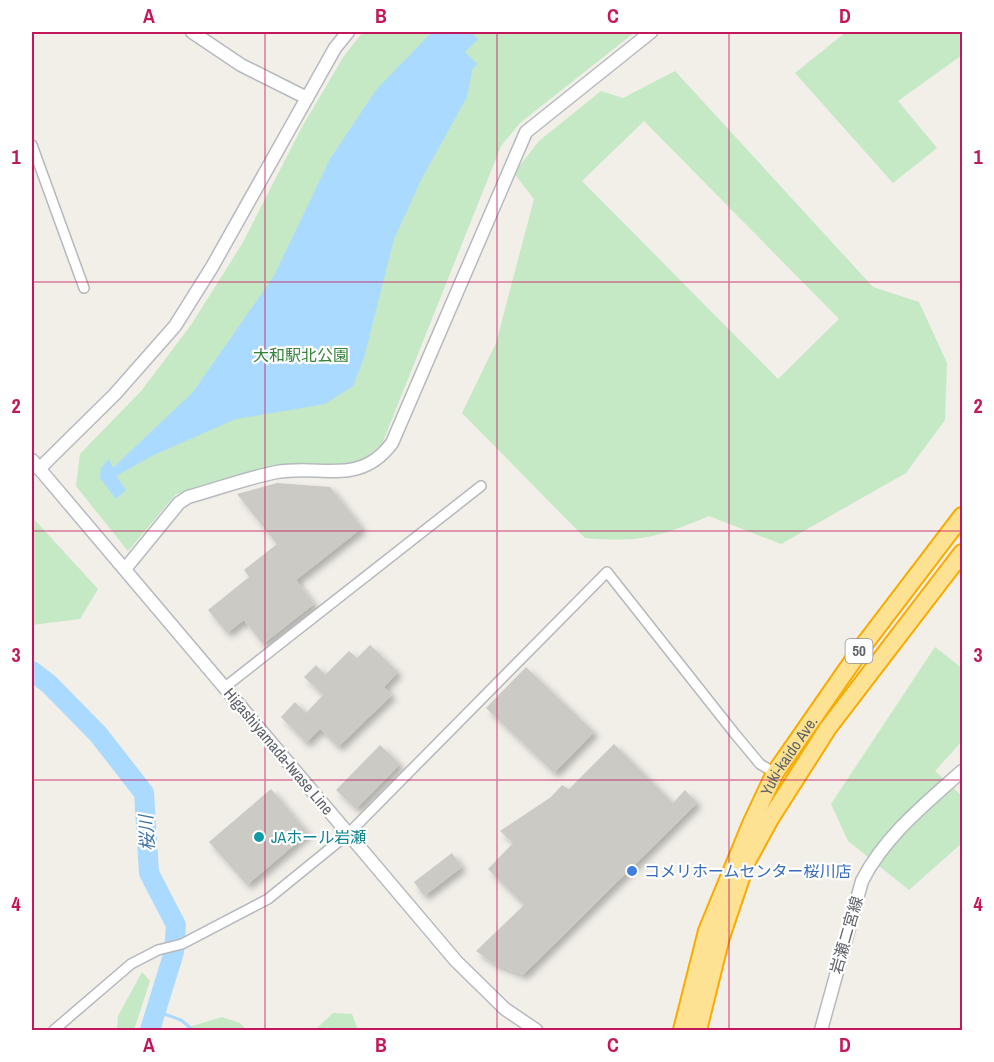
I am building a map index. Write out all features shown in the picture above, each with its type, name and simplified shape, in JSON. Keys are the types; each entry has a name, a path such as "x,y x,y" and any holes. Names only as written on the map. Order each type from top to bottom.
{"highway":[{"name":"Yuki-kaido Ave.","path":"682,1030 707,931 750,824 775,773 866,642 963,516"},
{"name":"Yuki-kaido Ave.","path":"698,1030 722,937 746,863 770,819 828,728 963,553"}],"street":[{"path":"192,32 241,65 307,98"},
{"path":"35,465 116,394 175,326 212,267 335,48 348,32"},
{"path":"124,569 179,503 188,497 277,472 348,471 364,466 385,452 392,443 526,132 651,32"},
{"path":"32,145 84,288"},
{"name":"Higashiyamada-Iwase Line","path":"35,465 480,986 505,1009 536,1030"},
{"path":"225,687 481,486"},
{"path":"54,1030 131,964 159,950 183,944 268,899 348,834 607,572 747,749 760,764 775,773"},
{"name":"岩瀬二宮線","path":"821,1030 862,881 872,862 884,844 963,771"}],"green space":[{"name":"大和駅北公園","path":"363,32 635,32 520,123 501,146 382,444 362,460 339,468 279,467 176,494 128,551 76,486 80,454 142,390 191,325 242,244 302,127 344,56"},
{"path":"846,32 962,32 962,55 898,101 937,148 893,183 795,73"},
{"path":"675,71 873,287 919,302 947,363 945,420 906,473 781,544 709,516 648,537 620,540 585,538 462,413 496,343 534,199 514,173 539,141 601,91 623,98","holes":["644,121 839,319 778,379 582,181"]},
{"path":"32,517 98,589 80,619 32,625"},
{"path":"935,647 962,668 962,741 935,771 962,796 962,843 909,890 848,841 831,804"},
{"path":"142,972 150,981 134,1030 117,1030 118,1016"},
{"path":"333,1013 352,1014 358,1030 315,1030"},
{"path":"222,1017 240,1023 247,1030 179,1030"}],"water":[{"path":"432,32 471,32 478,39 465,52 477,64 472,70 467,97 421,180 394,239 364,358 353,386 325,404 236,419 156,454 116,476 126,490 116,499 100,478 101,468 109,459 113,468 193,392 274,276 330,159 376,90"}],"building":[{"path":"277,483 330,487 362,528 296,580 314,604 263,644 244,620 227,633 208,610 249,577 244,570 277,544 237,494"},
{"path":"370,645 398,672 384,687 392,695 338,747 320,729 306,743 281,717 295,702 306,713 323,695 304,677 316,665 325,675 349,651 357,658"},
{"path":"526,667 594,732 554,773 486,708"},
{"path":"614,744 673,803 685,790 697,803 523,975 493,963 476,951 524,905 488,869 513,843 500,831 551,797 562,785 569,789"},
{"path":"380,745 400,764 356,809 336,790"},
{"name":"JAホール岩瀬","path":"271,789 308,833 247,885 209,842"},
{"path":"452,853 462,867 424,896 414,882"}],"waterway":[{"name":"桜川","path":"32,671 49,684 98,734 144,793 149,873 176,925 174,952 150,1030"},
{"path":"156,1011 181,1020 193,1030"}],"place":[{"name":"JAホール岩瀬","path":"259,837"},
{"name":"コメリホームセンター桜川店","path":"632,871"}]}
